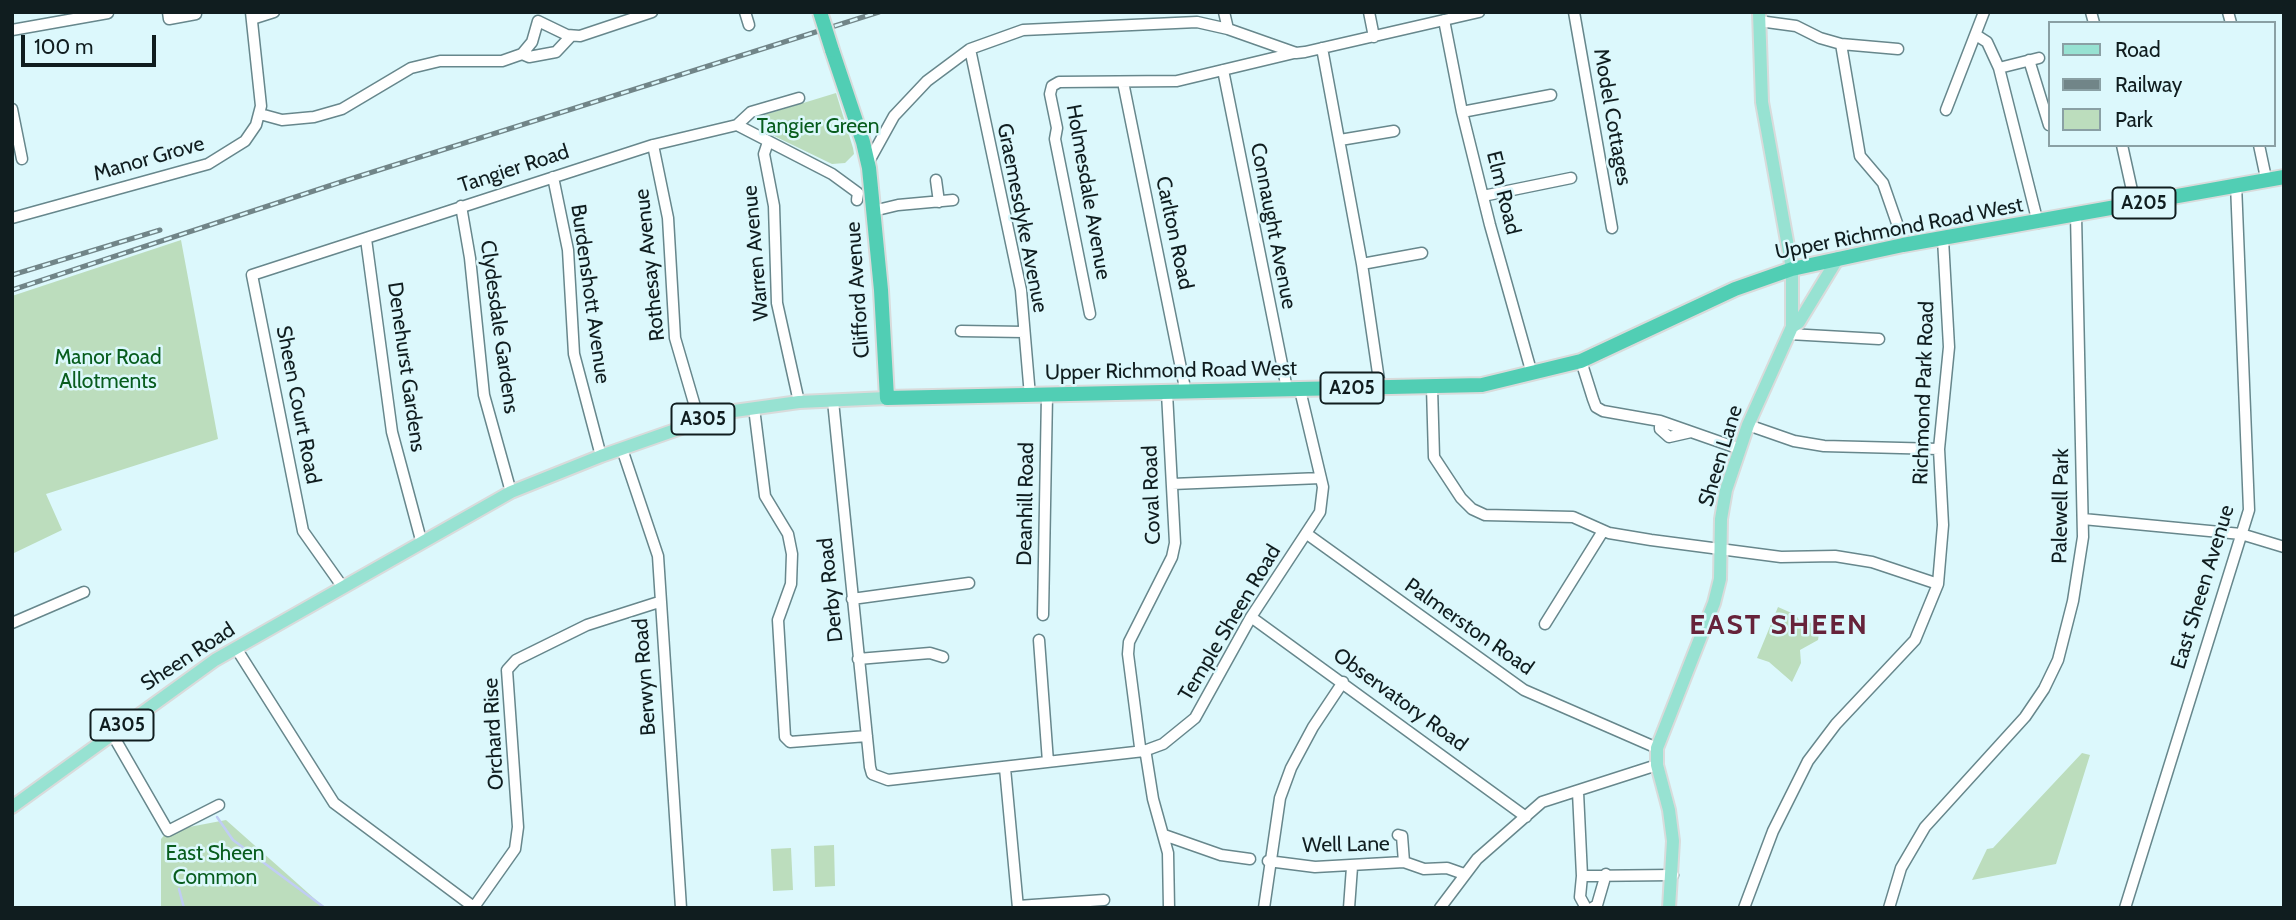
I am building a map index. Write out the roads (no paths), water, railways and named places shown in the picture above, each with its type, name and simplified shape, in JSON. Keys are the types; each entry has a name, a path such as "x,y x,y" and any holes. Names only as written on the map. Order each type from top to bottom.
{"highway":[{"name":"Clifford Avenue","path":"820,12 868,163 868,180"},
{"name":"Clifford Avenue","path":"858,131 857,142 868,180 873,211 887,398"},
{"name":"Upper Richmond Road West","path":"887,398 1482,385 1581,361 1735,289 1838,258 2266,178 2284,177"}],"main road":[{"name":"Sheen Lane","path":"1669,908 1673,875 1672,825 1657,765 1657,748 1714,603 1720,579 1722,504 1748,425 1791,330 1792,270 1762,102 1759,17"},
{"path":"1791,330 1799,322 1838,258"},
{"name":"Upper Richmond Road West","path":"323,597 511,492 699,421 754,408 799,402 887,398"},
{"name":"Sheen Road","path":"12,807 111,732 236,648 323,597"}],"street":[{"path":"168,12 169,19 196,14"},
{"path":"274,12 252,16 260,114 282,120 314,117 342,109 411,68 440,61 502,61 522,54 532,42 537,17 572,36"},
{"path":"522,54 529,57 556,52 572,36 652,12"},
{"path":"745,12 749,24"},
{"path":"1224,12 1227,29"},
{"path":"1368,12 1374,37"},
{"path":"1123,82 1177,81 1296,52 1374,37 1447,17 1479,12"},
{"name":"Model Cottages","path":"1574,12 1612,228"},
{"path":"1946,110 1984,12"},
{"path":"12,30 108,13"},
{"name":"Elm Road","path":"1447,17 1462,112 1532,374"},
{"path":"1759,17 1796,26 1820,38 1841,44 1898,49"},
{"path":"868,163 894,116 927,81 970,49 1023,30 1051,26 1171,21 1227,29 1296,52"},
{"path":"1976,35 1987,42 1999,68 2038,222"},
{"path":"1841,44 1860,156 1883,183 1899,229"},
{"path":"1322,48 1362,264 1380,387"},
{"name":"Graemesdyke Avenue","path":"970,49 1021,290 1030,396"},
{"path":"1999,68 2034,59 2047,109"},
{"name":"Connaught Avenue","path":"1223,70 1293,389"},
{"name":"Holmesdale Avenue","path":"1090,314 1055,139 1057,128 1050,94 1052,86 1059,82 1123,82"},
{"name":"Carlton Road","path":"1123,82 1186,393"},
{"path":"1462,112 1551,95"},
{"name":"Tangier Road","path":"305,257 653,145 737,125 751,112 799,97"},
{"path":"12,109 22,159"},
{"name":"Manor Grove","path":"12,218 208,164 245,141 260,114"},
{"path":"737,125 832,174 858,193 857,200"},
{"path":"1340,141 1394,131"},
{"name":"Warren Avenue","path":"768,142 764,154 774,205 777,303 799,402"},
{"name":"Rothesay Avenue","path":"653,145 668,218 675,338 699,421"},
{"path":"2122,147 2135,204"},
{"path":"2259,147 2266,178"},
{"name":"Burdenshott Avenue","path":"553,177 568,250 574,354 601,456"},
{"path":"1483,196 1571,178"},
{"path":"936,180 939,202"},
{"name":"East Sheen Avenue","path":"2125,908 2249,510 2236,184"},
{"path":"873,211 898,205 953,200"},
{"name":"Clydesdale Gardens","path":"461,206 470,258 484,395 511,492"},
{"name":"Palewell Park","path":"1889,908 1901,868 1925,827 2008,737 2044,689 2058,660 2073,601 2083,519 2076,215"},
{"name":"Denehurst Gardens","path":"366,239 392,432 421,540"},
{"name":"Richmond Park Road","path":"1744,908 1773,831 1808,761 1836,724 1915,640 1938,584 1943,547 1938,449 1949,346 1943,239"},
{"path":"1362,264 1422,253"},
{"name":"Sheen Court Road","path":"305,257 252,275 303,531 342,586"},
{"path":"1791,330 1829,339 1879,339"},
{"path":"961,331 1024,332"},
{"path":"1581,361 1596,407 1603,411 1660,421 1740,449"},
{"path":"1432,387 1434,457 1472,509 1485,515 1573,517 1603,531 1687,545 1721,547 1781,557 1835,556 1872,562 1938,584"},
{"name":"Temple Sheen Road","path":"872,774 888,780 1144,751 1163,744 1195,718 1251,617 1307,534 1323,502 1321,478 1293,389"},
{"name":"Coval Road","path":"1167,393 1172,485 1172,557 1129,642 1128,654 1140,747 1144,751 1168,853 1169,908"},
{"name":"Deanhill Road","path":"1043,615 1047,395"},
{"name":"Derby Road","path":"833,401 872,774"},
{"path":"754,408 765,496 788,534 792,554 791,584 778,620 785,737 790,741 867,736"},
{"path":"1748,425 1794,441 1824,446 1938,449"},
{"name":"Berwyn Road","path":"622,449 658,556 681,908"},
{"path":"1172,485 1321,478"},
{"path":"2083,519 2241,534 2284,547"},
{"path":"1545,624 1603,531"},
{"name":"Palmerston Road","path":"1307,534 1524,690 1657,748"},
{"path":"852,598 969,583"},
{"path":"12,623 84,592"},
{"name":"Orchard Rise","path":"474,907 515,849 518,827 507,670 516,660 587,625 659,602"},
{"name":"Observatory Road","path":"1251,617 1526,817"},
{"path":"1039,640 1048,762"},
{"path":"236,648 334,803 474,907"},
{"path":"858,659 930,653 943,657"},
{"path":"1264,908 1268,861 1280,798 1291,768 1313,727 1343,682"},
{"path":"111,732 168,831 219,805"},
{"path":"1440,908 1477,859 1555,795 1578,792 1657,765"},
{"path":"1005,768 1018,907 1104,900"},
{"path":"1578,792 1582,876 1580,897 1589,908 1597,905 1606,874"},
{"path":"1164,835 1221,855 1250,859"},
{"path":"1398,835 1402,836 1404,862"},
{"name":"Well Lane","path":"1268,861 1315,867 1404,862 1424,869 1447,868 1464,874"},
{"path":"1349,908 1352,867"},
{"path":"1582,876 1673,875"}],"waterway":[{"path":"217,817 233,840 325,908"},
{"path":"179,889 184,908"}],"railway":[{"path":"12,290 344,181 879,12"},
{"path":"12,275 160,230"}],"district":[{"name":"EAST SHEEN","path":"1779,626"}],"park label":[{"name":"Tangier Green","path":"818,127"},
{"name":"Manor Road Allotments","path":"108,370"},
{"name":"East Sheen Common","path":"215,866"}]}
